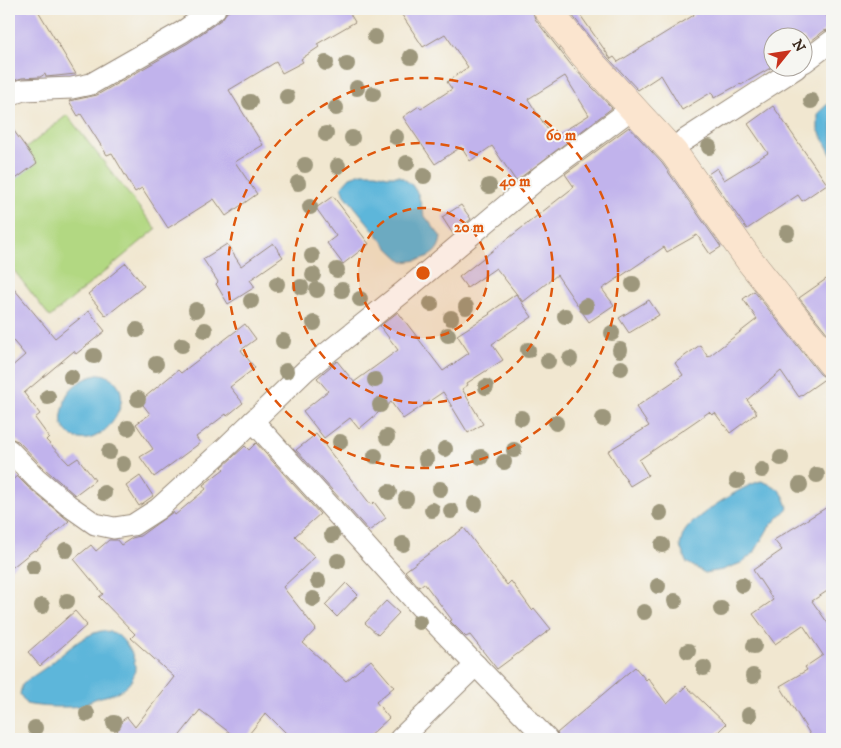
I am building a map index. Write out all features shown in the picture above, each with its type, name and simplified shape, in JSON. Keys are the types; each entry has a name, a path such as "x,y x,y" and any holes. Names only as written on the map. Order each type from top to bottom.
{"street":[{"path":"9,95 23,90 72,88 91,84 182,32 216,9"},
{"path":"547,9 584,54 671,149 750,261 832,364"},
{"path":"814,54 832,41"},
{"path":"671,149 781,78"},
{"path":"9,450 36,478 68,505 95,524 114,528 133,525 158,509 306,370 402,293 540,177 634,107"},
{"path":"253,420 355,535 546,739"},
{"path":"400,739 476,665"}],"green space":[{"path":"67,115 156,229 50,317 9,264 9,162"}],"water":[{"path":"832,100 832,156 818,129 818,113"},
{"path":"362,173 400,176 412,185 418,194 424,215 441,237 433,254 422,259 403,262 389,249 345,195 342,186 350,177"},
{"path":"102,374 115,381 121,392 121,405 116,417 107,428 96,436 84,439 72,436 65,430 62,423 66,396 73,387 82,381"},
{"path":"761,481 772,485 782,493 788,508 769,527 754,553 741,563 723,570 705,573 686,562 680,546 684,533 691,524 720,502"},
{"path":"101,631 113,632 118,635 130,650 135,670 126,687 80,706 53,707 26,704 20,694 22,685 78,641"}],"building":[{"path":"9,9 37,9 76,74 46,77 45,74 40,77 22,78 9,82"},
{"path":"233,9 347,9 355,22 317,44 319,47 301,59 303,62 282,73 276,62 229,90 263,145 235,162 257,194 226,216 214,199 168,228 142,188 135,192 112,153 107,155 81,114 78,116 69,101 97,95 188,43"},
{"path":"398,9 532,9 535,19 572,66 612,108 516,181 492,146 470,161 461,147 435,164 403,117 419,106 421,109 452,89 447,82 468,67 445,34 423,47","holes":["565,76 589,115 553,138 528,99"]},
{"path":"576,9 611,59 614,57 618,62 694,15 691,9 823,9 832,29 824,31 814,39 814,28 764,28 764,72 714,98 712,92 682,110 661,75 638,90 596,45 568,10"},
{"path":"773,106 827,184 802,201 798,195 747,229 708,174 717,168 724,180 768,153 748,124"},
{"path":"9,124 37,163 9,184"},
{"path":"629,127 662,163 721,247 710,254 697,235 667,252 664,247 602,289 614,305 589,322 557,275 523,302 496,268 467,288 459,277 574,187 565,174"},
{"path":"333,196 369,244 343,264 327,243 336,236 316,208"},
{"path":"461,205 471,219 453,234 442,217"},
{"path":"273,243 283,257 250,280 255,287 228,304 216,284 218,282 203,259 227,244 241,266"},
{"path":"126,263 144,286 106,316 88,294"},
{"path":"832,275 832,339 799,298"},
{"path":"9,283 55,338 89,311 105,331 76,354 74,351 24,393 40,414 35,418 49,437 46,440 69,464 78,458 95,480 75,495 45,469 18,441 9,438 9,369 25,355 9,336"},
{"path":"754,291 820,374 826,378 799,397 781,371 747,400 757,413 730,433 715,413 712,415 709,412 639,460 648,475 630,486 608,451 649,426 636,407 683,375 675,363 700,345 708,357 757,319 743,299"},
{"path":"516,294 532,317 492,344 503,360 467,383 468,385 462,389 483,424 468,433 443,392 403,419 391,402 359,429 350,418 324,438 303,411 328,391 317,378 337,361 354,382 398,350 380,326 398,312 443,371 469,353 457,335 490,314"},
{"path":"649,300 659,315 629,333 619,318"},
{"path":"245,324 256,339 241,350 255,368 230,387 243,403 196,437 200,443 154,477 140,457 153,449 136,424 150,414 140,401 178,370 181,373"},
{"path":"316,434 371,505 374,502 386,518 369,531 296,450"},
{"path":"256,443 320,514 295,536 315,557 283,587 316,629 303,643 346,681 371,660 394,687 376,702 389,718 366,739 292,739 266,713 245,739 238,739 200,710 177,739 124,739 114,726 127,717 135,727 174,677 131,638 135,634 99,597 103,594 74,559 91,545 96,551 109,540 117,540 121,545 132,538 140,536 173,512 175,515 206,489 203,485 224,469 222,467 245,446 249,450"},
{"path":"17,476 69,521 36,551 34,550 9,570 9,483"},
{"path":"140,476 153,496 139,506 126,486"},
{"path":"832,504 832,588 812,601 832,629 832,734 823,739 813,739 780,686 807,670 805,667 823,655 803,625 775,644 753,614 773,600 753,570 782,550 774,540"},
{"path":"464,528 507,585 511,581 532,610 534,608 551,629 497,669 470,635 466,637 450,621 452,620 424,583 419,587 405,571"},
{"path":"346,583 358,595 337,617 325,605"},
{"path":"386,601 399,613 378,635 365,623"},
{"path":"75,611 87,625 40,666 28,652"},
{"path":"635,667 646,680 648,678 667,704 686,686 726,724 711,739 559,739 557,733"}]}
